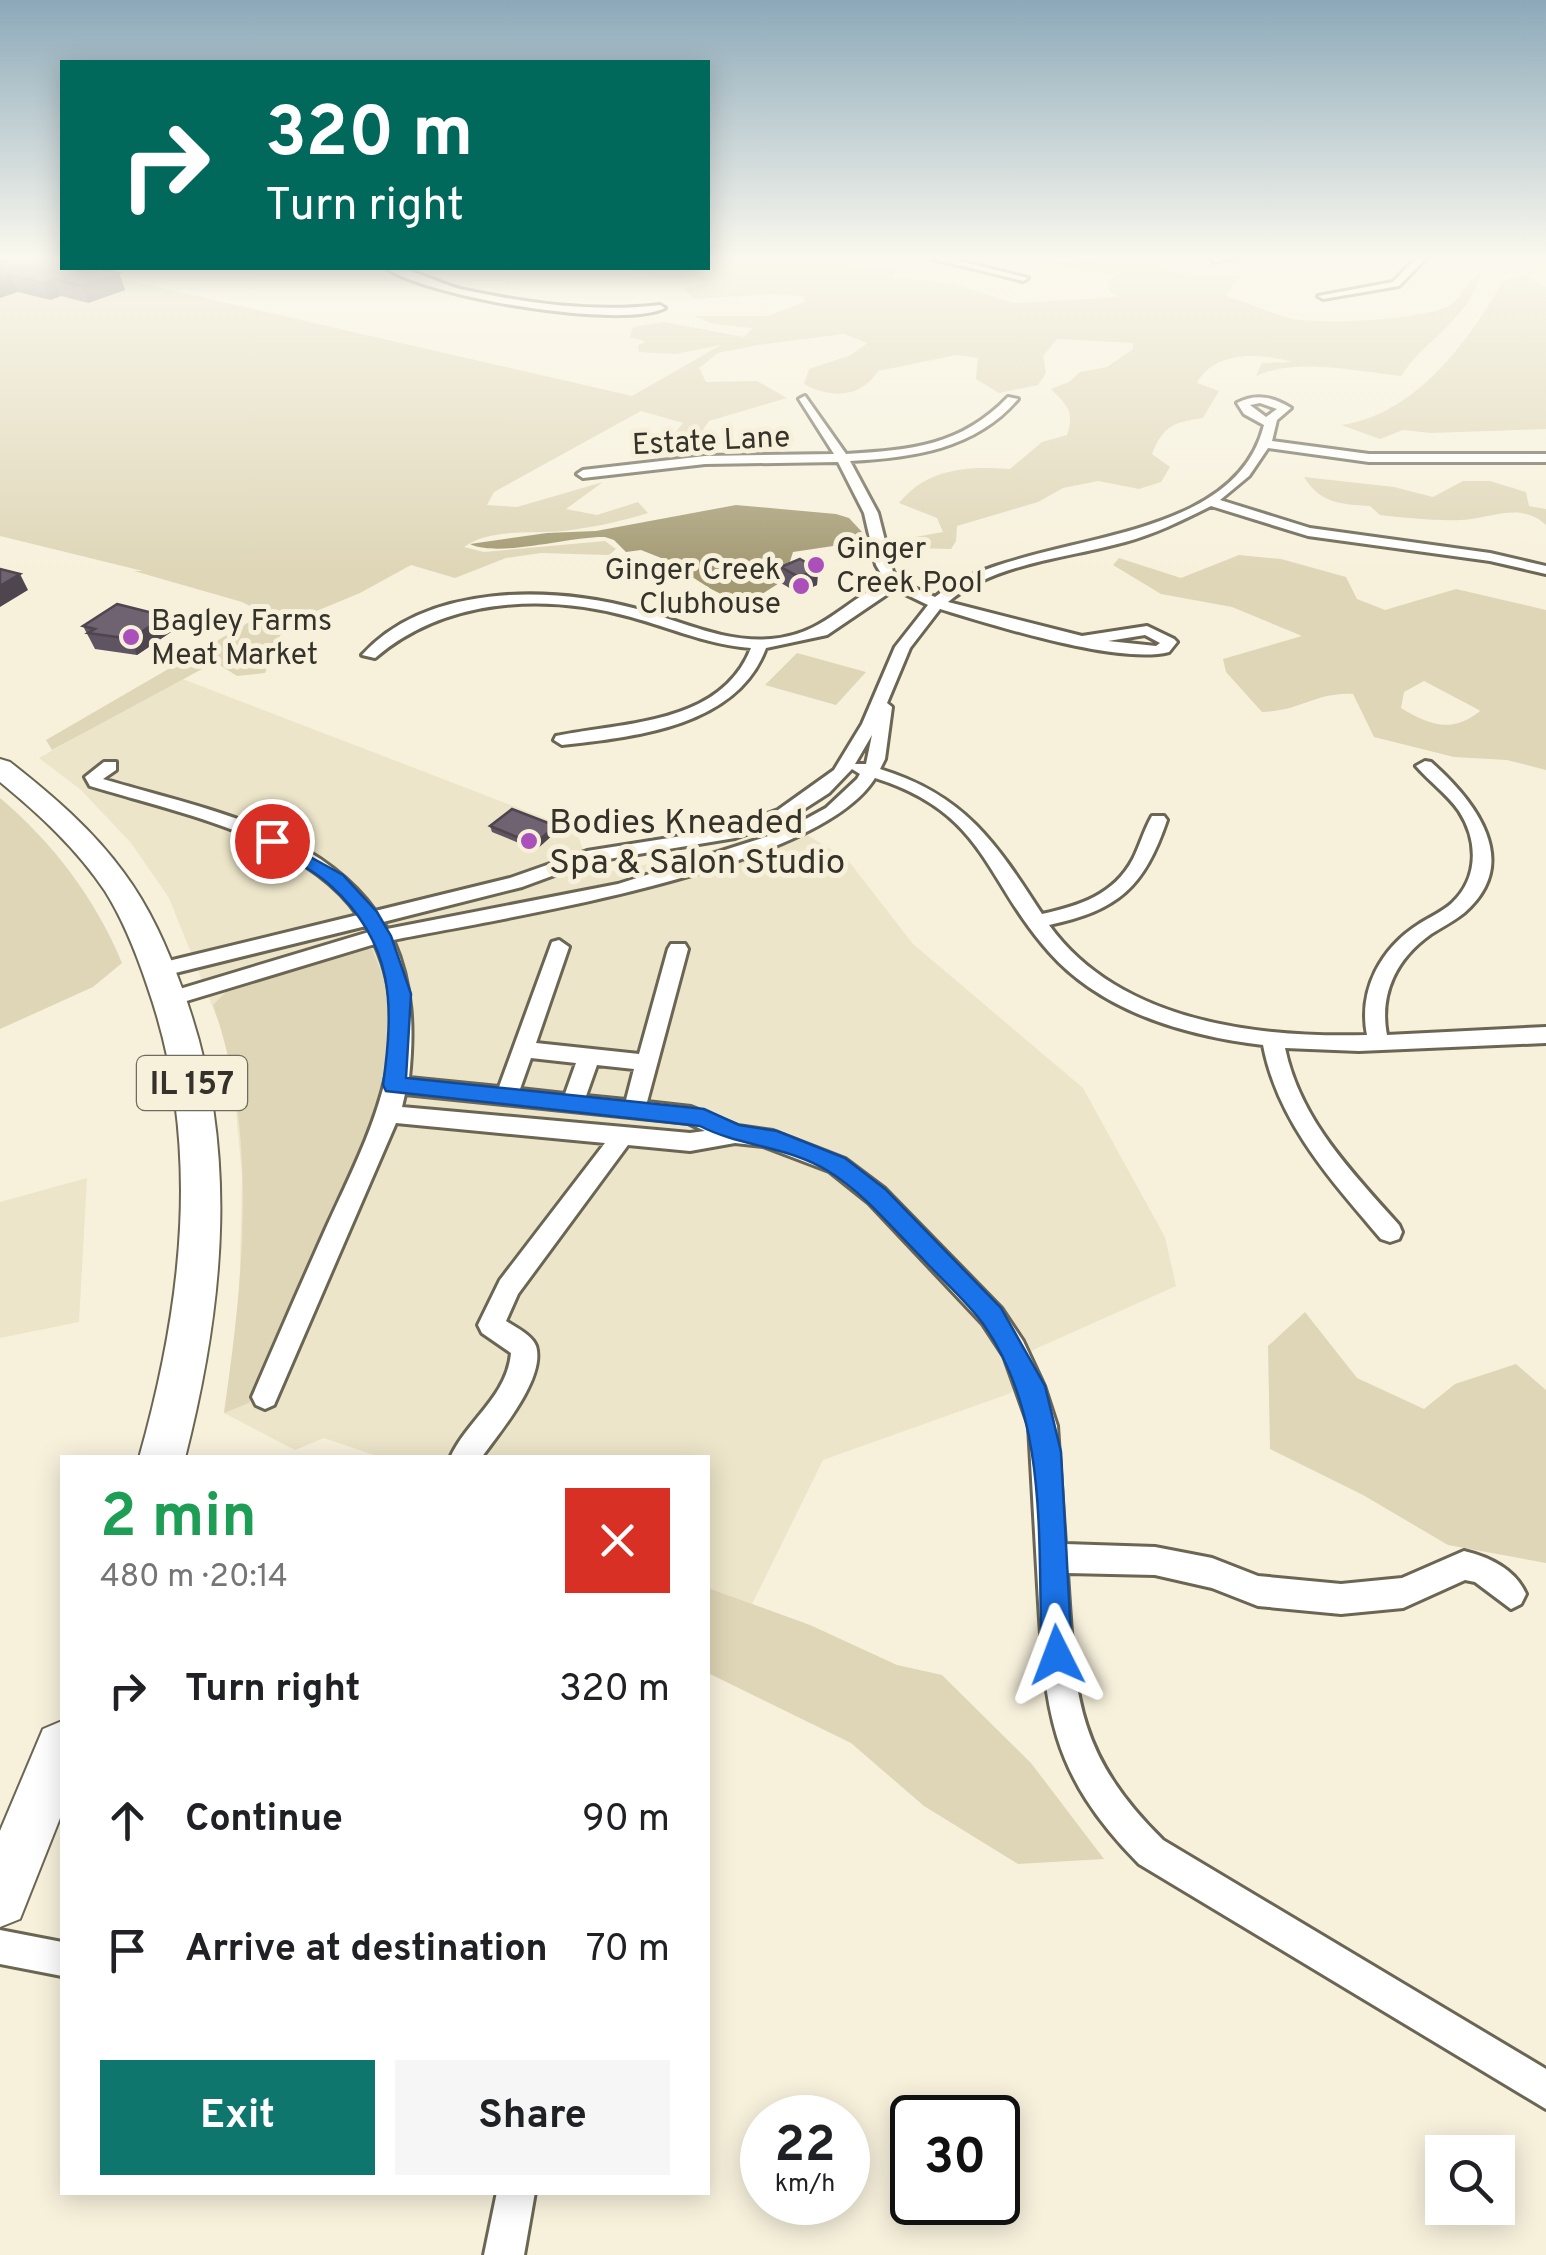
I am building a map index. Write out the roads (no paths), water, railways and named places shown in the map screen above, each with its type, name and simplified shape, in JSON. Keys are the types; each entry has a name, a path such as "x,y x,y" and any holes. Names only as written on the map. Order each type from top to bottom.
{"main road":[{"name":"IL 157","path":"0,768 52,810 110,876 136,918 165,984 198,1108 205,1186 189,1350 163,1455"},
{"path":"0,1899 60,1753"}],"street":[{"path":"805,399 871,514 886,572 894,584 937,603 1083,640"},
{"name":"Estate Lane","path":"583,474 708,460 841,459 903,452 943,442 986,423 1012,399"},
{"path":"165,984 376,926 587,858 729,834 784,814 824,789 847,765 870,724 902,647 937,603 980,575 1125,538 1165,524 1210,501 1245,473 1265,444 1269,423"},
{"path":"1265,444 1369,458 1546,458"},
{"path":"1210,501 1308,532 1490,558 1546,570"},
{"path":"370,656 384,639 414,623 469,608 520,602 616,608 701,634 760,644 818,632 843,619 868,595 894,584"},
{"path":"562,740 636,730 704,706 744,679 760,644"},
{"path":"165,984 376,926 620,890 766,844 810,826 850,798 871,772 882,737 884,688"},
{"path":"847,765 922,789 963,815 983,836 1036,922 1066,958 1131,1002 1194,1026 1272,1040 1546,1035"},
{"path":"110,766 94,777 96,782 272,841 336,880 376,926 400,994 401,1030 388,1114 264,1397"},
{"path":"1378,1040 1372,1006 1392,960 1407,943 1463,902 1480,870 1481,840 1470,810 1425,766"},
{"path":"1036,922 1087,909 1124,887 1146,859 1158,820"},
{"path":"654,848 668,874"},
{"path":"554,870 564,901"},
{"path":"507,1096 559,947"},
{"path":"634,1108 678,949"},
{"path":"1272,1040 1280,1074 1298,1112 1390,1232"},
{"path":"523,1050 647,1063"},
{"path":"574,1102 589,1057"},
{"path":"394,1085 704,1118 735,1134"},
{"path":"592,1131 598,1105"},
{"path":"388,1114 690,1142 735,1134 777,1140 812,1152 864,1184 992,1316 1026,1374 1043,1426 1058,1688 1064,1722 1096,1792 1121,1824 1151,1852 1208,1890 1546,2090"},
{"path":"466,1455 518,1382 525,1361 524,1348 491,1325 496,1311 509,1287 624,1134"},
{"path":"1052,1558 1155,1560 1212,1574 1258,1591 1341,1599 1403,1593 1464,1565 1482,1570 1511,1594"},
{"path":"0,1948 60,1958"},
{"path":"504,2255 515,2195"}],"place":[{"name":"Ginger Creek Pool","path":"816,565"},
{"name":"Ginger Creek Clubhouse","path":"801,586"},
{"name":"Bagley Farms Meat Market","path":"131,637"},
{"name":"Bodies Kneaded Spa & Salon Studio","path":"529,841"}]}
